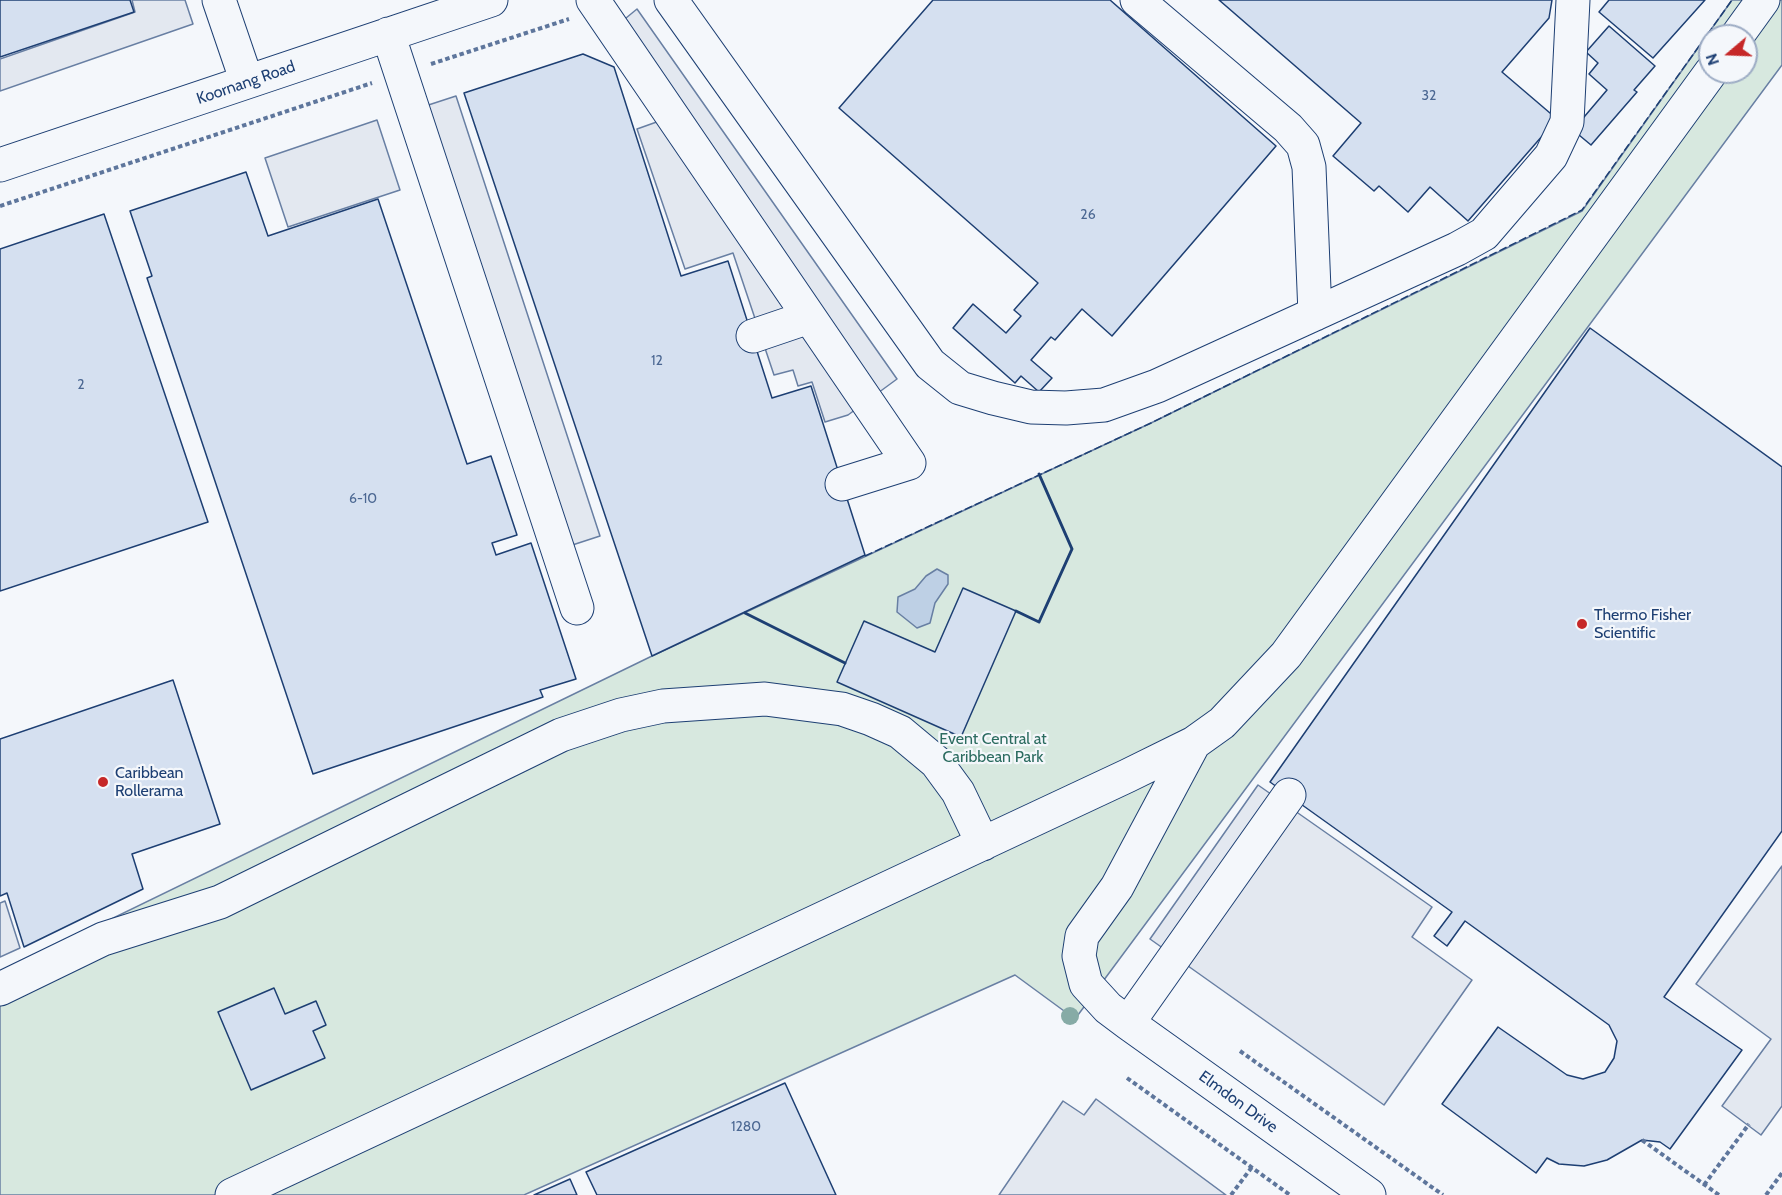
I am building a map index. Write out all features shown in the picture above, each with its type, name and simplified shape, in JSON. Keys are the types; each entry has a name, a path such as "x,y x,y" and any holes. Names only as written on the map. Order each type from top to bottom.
{"street":[{"path":"219,0 247,82"},
{"name":"Koornang Road","path":"0,165 491,0"},
{"path":"671,0 930,364 960,388 1031,406 1066,408 1104,405 1157,386 1484,234 1551,156 1566,122 1574,0"},
{"path":"1137,0 1288,128 1303,145 1309,167 1315,314"},
{"path":"1746,24 1763,0"},
{"path":"595,4 909,463 842,484"},
{"path":"388,34 577,608"},
{"path":"232,1195 983,844 1194,743 1222,723 1286,655 1702,84"},
{"path":"753,336 810,317"},
{"path":"0,989 103,939 220,902 241,893 561,735 621,715 663,706 765,699 842,709 872,718 900,732 936,762 958,792 983,844"},
{"name":"Elmdon Drive","path":"1194,743 1117,887 1082,936 1079,956 1086,984 1118,1016 1368,1195"},
{"path":"1118,1016 1289,795"}],"path":[{"path":"0,206 401,74 595,4"},
{"path":"1240,1051 1443,1195"},
{"path":"1127,1078 1290,1195"},
{"path":"1704,1185 1749,1124"},
{"path":"1642,1140 1719,1195"},
{"path":"1231,1195 1252,1167"},
{"path":"1766,1195 1782,1173"}],"green space":[{"name":"Event Central at Caribbean Park","path":"1732,0 1782,0 1782,65 1075,1019 1015,975 524,1195 0,1195 0,973 652,656 1151,423 1582,211 1698,48 1698,84 1758,84 1758,24 1715,24"}],"shaded area":[{"path":"132,0 185,0 193,24 0,91 0,59 135,12"},
{"path":"637,9 897,379 848,415 825,422 812,382 798,386 793,370 774,375 733,253 685,269 637,129 665,119 609,32"},
{"path":"456,96 600,536 554,551 410,111"},
{"path":"377,120 400,190 288,227 265,158"},
{"path":"1258,785 1432,907 1412,937 1472,980 1384,1105 1150,939"},
{"path":"1782,866 1782,1106 1761,1135 1722,1106 1771,1039 1696,984"},
{"path":"5,901 20,948 0,957 0,903"},
{"path":"1096,1099 1226,1195 999,1195 1063,1101 1084,1115"}],"water":[{"path":"937,569 948,575 948,584 935,603 930,623 917,628 897,612 898,597 915,589 926,576"}],"building":[{"path":"0,0 130,0 134,12 0,57"},
{"path":"933,0 1110,0 1276,146 1112,336 1082,309 1055,340 1051,337 1031,360 1052,378 1039,392 1021,376 1015,383 953,328 973,304 1006,333 1021,316 1014,310 1038,283 839,108"},
{"path":"1219,0 1552,0 1549,18 1502,72 1557,119 1468,221 1430,187 1408,212 1379,186 1374,191 1333,156 1361,123"},
{"path":"1609,0 1705,0 1653,58 1599,12"},
{"path":"1609,26 1655,66 1634,90 1637,92 1591,145 1573,130 1607,90 1589,74 1598,63 1586,52"},
{"path":"583,54 614,67 681,276 728,261 772,398 811,386 865,555 652,656 464,93"},
{"path":"246,172 268,236 378,199 467,464 491,456 517,535 492,543 496,555 531,543 576,679 540,690 543,697 313,774 147,278 152,276 130,211"},
{"path":"104,214 208,522 0,591 0,249"},
{"name":"Thermo Fisher Scientific","path":"1590,328 1782,467 1782,831 1664,997 1742,1050 1670,1149 1660,1142 1642,1140 1607,1160 1584,1166 1559,1164 1547,1158 1536,1173 1442,1104 1498,1027 1567,1075 1583,1079 1605,1072 1614,1058 1617,1041 1609,1025 1465,921 1447,946 1434,936 1452,912 1270,782"},
{"path":"963,588 1016,611 961,737 837,682 864,621 935,652"},
{"name":"Caribbean Rollerama","path":"173,680 220,824 132,854 143,889 24,947 7,893 0,896 0,739"},
{"path":"274,988 285,1014 316,1001 326,1025 313,1031 325,1058 251,1090 218,1012"},
{"path":"785,1083 836,1195 597,1195 586,1172"},
{"path":"570,1179 577,1195 534,1195"}],"fence":[{"path":"865,556 1151,423 1582,210 1732,0"}],"wall":[{"path":"1016,611 1039,622 1072,549 1039,474"},
{"path":"745,613 845,663"}],"place":[{"name":"Thermo Fisher Scientific","path":"1582,624"},
{"name":"Caribbean Rollerama","path":"103,782"}]}
